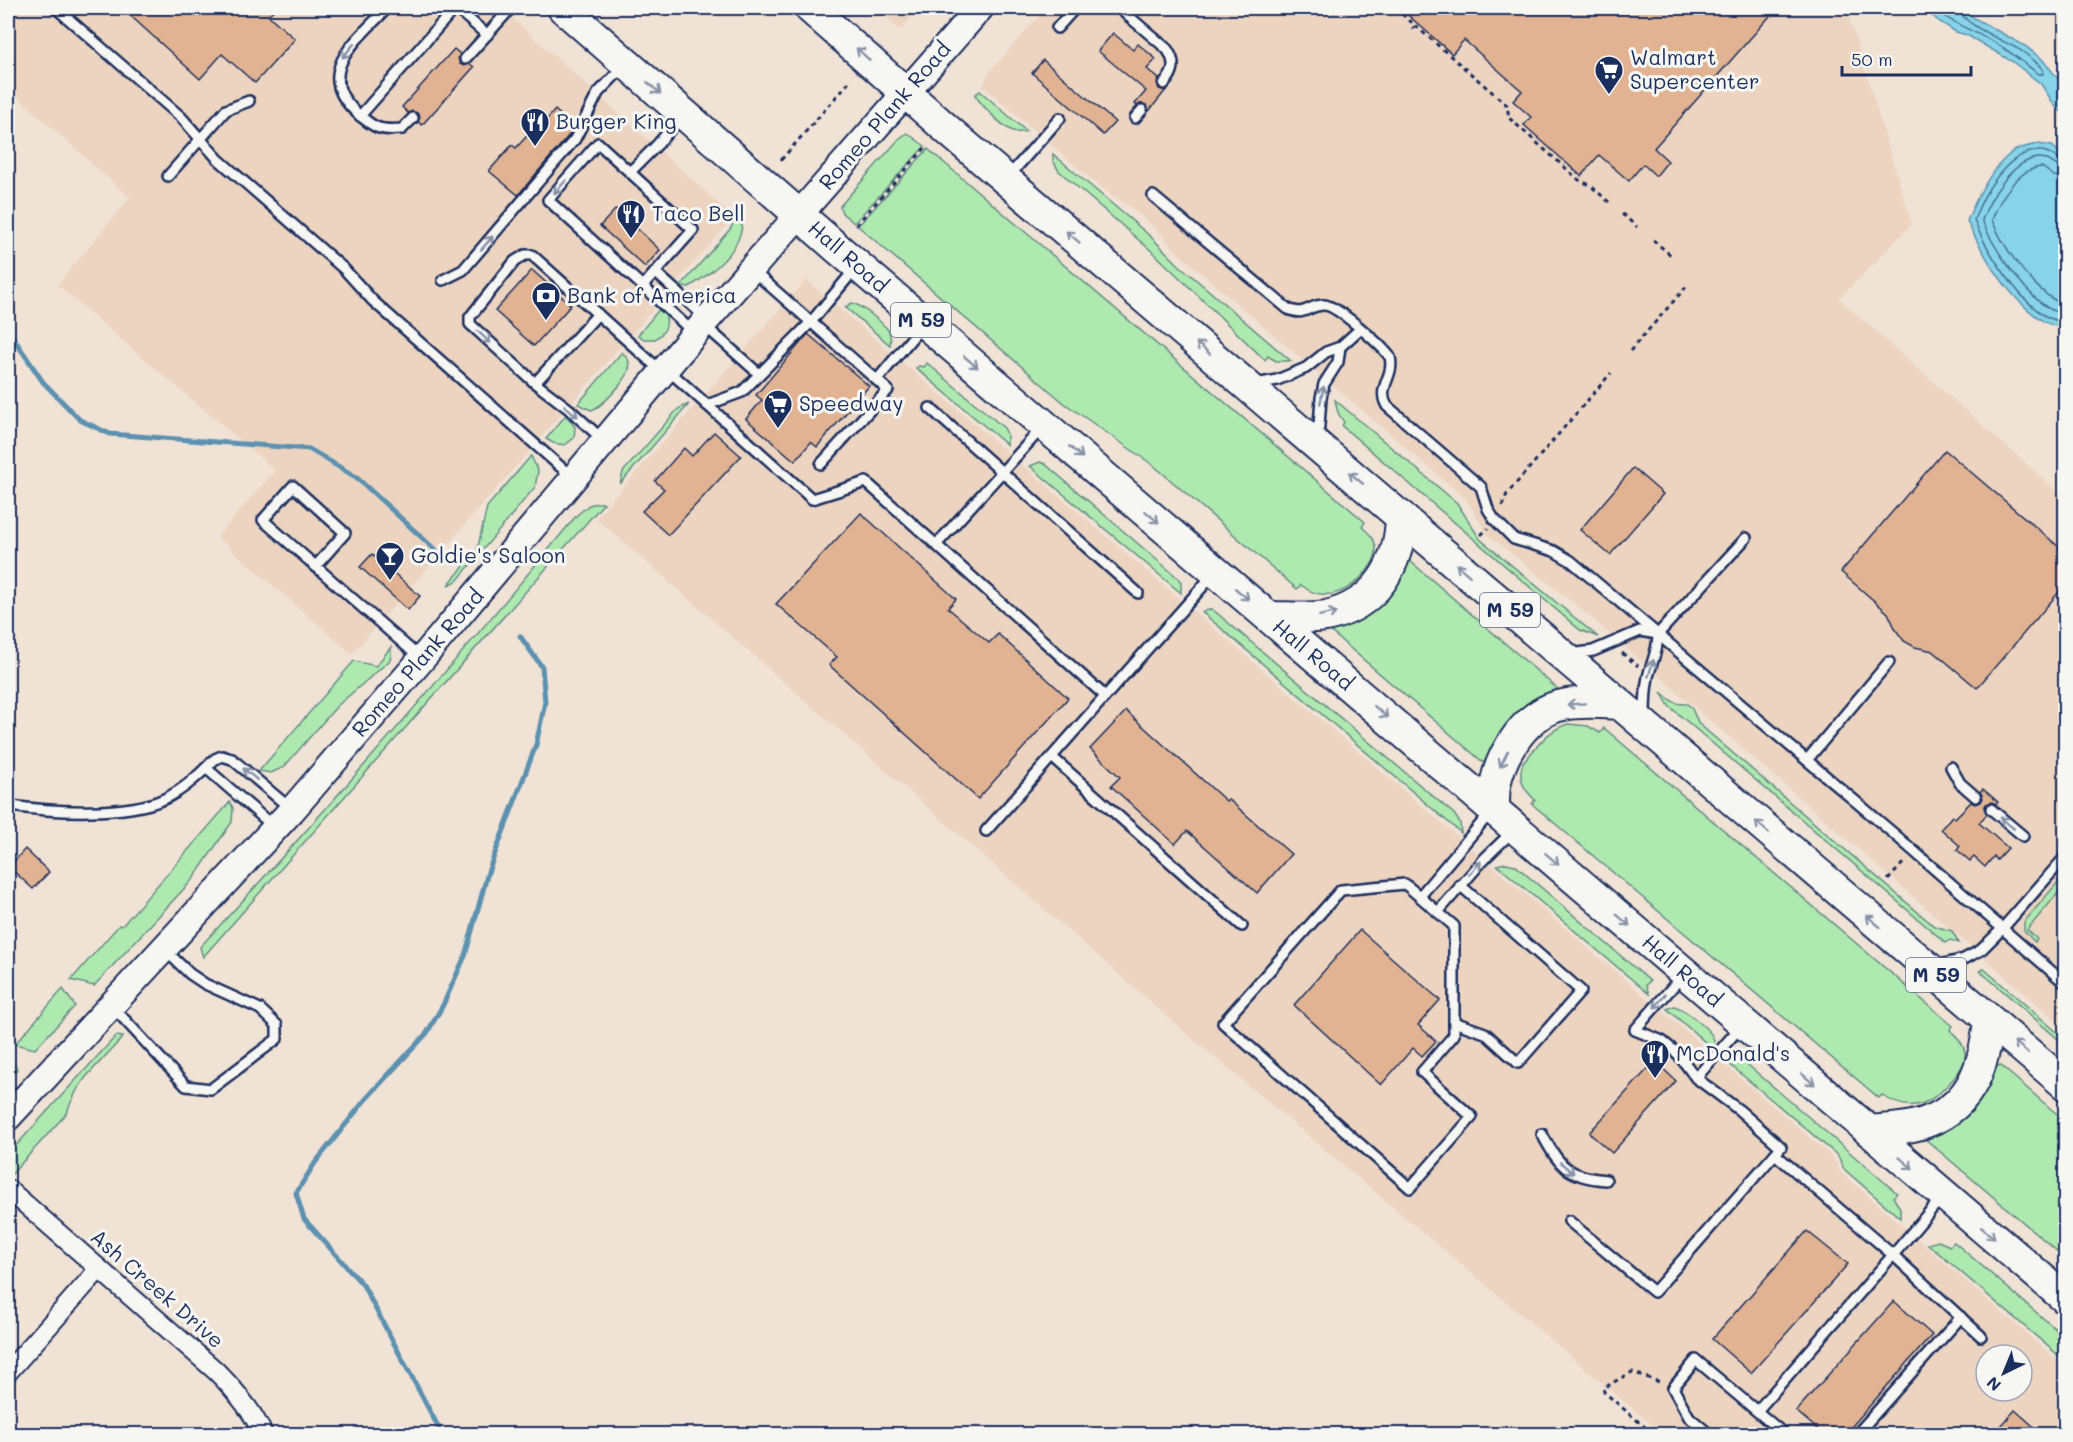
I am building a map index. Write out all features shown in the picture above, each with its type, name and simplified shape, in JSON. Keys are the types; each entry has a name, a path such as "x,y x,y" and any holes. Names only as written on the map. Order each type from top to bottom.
{"highway":[{"name":"Hall Road","path":"563,8 798,215 2066,1299"},
{"name":"M 59","path":"810,8 1006,179 2066,1085"},
{"path":"1269,617 1325,616 1346,610 1362,601 1374,590 1394,561 1399,547 1401,516"},
{"path":"1494,809 1495,787 1504,757 1521,733 1536,718 1547,710 1564,704 1619,704"},
{"path":"1869,1131 1917,1125 1940,1116 1950,1109 1978,1075 1985,1053 1989,1020"}],"main road":[{"name":"Romeo Plank Road","path":"8,1117 283,819 421,660 702,326 980,8"}],"street":[{"name":"Ash Creek Drive","path":"8,1189 234,1389 263,1434"},
{"path":"8,1372 99,1269"}],"lane":[{"path":"56,8 181,117 218,159 344,269 373,301 574,479"},
{"path":"387,8 342,57 336,75 338,91 349,106 373,127 386,130 402,129 413,117"},
{"path":"360,116 455,8 487,35"},
{"path":"465,59 511,8"},
{"path":"1058,28 1075,8"},
{"path":"1119,8 1167,49 1172,57 1173,70 1164,84"},
{"path":"443,280 463,270 575,140 598,93 627,64"},
{"path":"168,176 226,110 249,101"},
{"path":"1135,118 1142,110"},
{"path":"630,172 657,146 684,114"},
{"path":"1006,179 1060,118"},
{"path":"643,286 693,230 598,143 548,200 643,286 702,326 758,373"},
{"path":"1153,196 1288,309 1303,313 1318,306 1332,307 1360,328 1390,357 1391,371 1382,392 1387,406 1480,487 1494,519 1514,538 1554,551 1571,561 1922,858 2066,984"},
{"path":"605,441 535,383 470,324 470,317 515,261 525,255 532,255 664,371 707,405 812,499 866,482 1106,696"},
{"path":"707,405 742,392 758,373 811,322 858,266"},
{"path":"751,270 888,390 821,464"},
{"path":"655,272 702,326"},
{"path":"535,383 598,314"},
{"path":"877,380 925,323"},
{"path":"1248,386 1277,380 1312,365 1326,352 1340,347 1360,328"},
{"path":"1318,446 1324,384 1338,362 1340,347"},
{"path":"930,408 1138,593"},
{"path":"936,545 1044,425"},
{"path":"315,567 345,533 293,486 263,520 315,567 421,660"},
{"path":"1645,725 1645,695 1653,661 1658,651 1658,634 1746,538"},
{"path":"986,831 1216,572"},
{"path":"1563,655 1593,651 1640,631 1658,634"},
{"path":"1807,760 1889,663"},
{"path":"8,810 12,806 56,812 148,805 164,800 180,791 215,759 222,756 232,759 283,819"},
{"path":"1052,757 1242,926"},
{"path":"1951,767 1960,783 1976,796"},
{"path":"206,768 283,819"},
{"path":"1420,896 1494,809"},
{"path":"1991,809 2024,836"},
{"path":"1438,912 1494,848 1516,828"},
{"path":"1928,968 1955,962 1974,954 2002,929 2066,856"},
{"path":"1405,884 1438,912 1454,926 1454,1035 1422,1072 1472,1117 1410,1188 1223,1023 1341,890 1405,884"},
{"path":"1454,1022 1485,1033 1518,1063 1581,991 1460,885"},
{"path":"111,1005 186,1086 211,1089 277,1039 277,1025 260,1009 205,984 190,974 163,949"},
{"path":"1569,1221 1654,1292 1781,1147 1696,1078 1678,1054 1662,1041 1635,1030 1684,973"},
{"path":"1696,1078 1743,1024"},
{"path":"1542,1134 1553,1155 1563,1167 1586,1179 1606,1180"},
{"path":"1775,1154 1893,1255 1981,1336"},
{"path":"1757,1411 1943,1195"},
{"path":"1857,1434 1961,1317"},
{"path":"1709,1434 1689,1417 1672,1388 1696,1360 1784,1434"}],"path":[{"path":"1395,8 1418,25 1507,105 1509,118 1609,202"},
{"path":"1412,29 1418,25"},
{"path":"782,160 850,81"},
{"path":"856,225 926,147"},
{"path":"1622,214 1637,227"},
{"path":"1653,240 1673,257"},
{"path":"1630,351 1686,287"},
{"path":"1502,508 1507,494 1611,373"},
{"path":"1481,535 1488,528"},
{"path":"1621,652 1641,669"},
{"path":"1888,880 1905,861"},
{"path":"1653,1434 1604,1392 1604,1388 1632,1372 1672,1388"}],"shaded area":[{"path":"8,8 501,8 729,213 726,226 352,654 217,537 275,470 57,285 130,198 8,88"},
{"path":"877,8 919,8 902,28 897,29"},
{"path":"1046,8 1846,8 1912,224 1839,299 2065,498 2065,1028 1587,614 1487,534 1466,499 1179,254 1133,209 1099,186 983,86 987,75"},
{"path":"806,280 1821,1147 1834,1159 1840,1172 2065,1367 2065,1434 1663,1434 1186,1033 596,518"}],"green space":[{"path":"980,91 1026,131 1016,132 1000,122 975,95"},
{"path":"907,133 925,146 854,223 842,213 840,206 899,139"},
{"path":"928,149 1365,522 1362,527 1370,534 1376,546 1374,559 1366,572 1344,590 1328,595 1310,591 1301,585 1297,589 1153,465 1064,403 858,226"},
{"path":"1053,154 1291,361 1276,361 1268,356 1265,360 1155,254 1059,171 1053,161"},
{"path":"735,217 742,224 736,244 730,253 698,281 689,287 680,287 731,228"},
{"path":"852,303 866,310 888,330 890,345 845,307"},
{"path":"661,307 666,316 663,332 655,339 644,339 638,335"},
{"path":"622,352 629,366 619,386 607,399 591,410 578,404"},
{"path":"927,363 1004,428 1007,434 1007,445 916,368 924,367"},
{"path":"1335,400 1457,503 1480,539 1598,637 1580,630 1342,426 1344,422 1338,413"},
{"path":"689,404 620,484 623,472 678,409"},
{"path":"566,415 575,427 574,438 565,445 546,439"},
{"path":"531,456 538,471 535,487 457,581 448,585 477,551 487,507"},
{"path":"1040,462 1178,578 1181,582 1181,593 1030,466"},
{"path":"604,503 203,957 200,947 392,734 577,515 589,505"},
{"path":"1408,561 1560,691 1486,763 1329,630 1396,585"},
{"path":"1212,609 1454,814 1460,823 1461,833 1202,612"},
{"path":"391,647 389,661 337,706 284,767 271,773 259,771 354,661 376,666"},
{"path":"1661,692 1679,704 1687,704 1691,707 1699,724 1934,926 1952,931 1959,943 1950,940 1946,943 1669,706"},
{"path":"1568,724 1588,726 1600,733 1604,728 1953,1026 1950,1030 1962,1043 1965,1057 1964,1063 1946,1087 1921,1104 1903,1105 1882,1095 1879,1098 1532,804 1535,800 1521,779 1523,763 1548,735"},
{"path":"230,802 233,808 232,822 193,879 94,986 71,980 119,925 122,926"},
{"path":"1506,863 1515,865 1650,981 1646,985 1649,994 1497,865"},
{"path":"2065,874 2065,885 2027,930 2037,939 2035,942 2024,931 2024,922"},
{"path":"1984,969 2065,1039 2065,1045 1980,971"},
{"path":"63,989 75,1006 35,1049 15,1044"},
{"path":"1674,1006 1690,1015 1711,1034 1714,1041 1712,1048 1667,1009"},
{"path":"116,1036 123,1037 86,1077 65,1115 10,1176 8,1160 12,1150"},
{"path":"8,1052 17,1069 8,1080"},
{"path":"1742,1060 1897,1193 1893,1197 1900,1208 1900,1218 1844,1169 1838,1156 1728,1063 1732,1061 1738,1064"},
{"path":"2000,1065 2065,1121 2065,1258 1924,1138 1988,1084 1995,1068"},
{"path":"1938,1241 1950,1246 1954,1242 2065,1337 2065,1361 1928,1244"}],"water":[{"path":"1922,8 1965,10 1974,18 2025,46 2042,59 2065,87 2065,115 2055,106 2041,84 2013,62 1967,35 1956,32"},
{"path":"2038,144 2052,146 2065,157 2065,328 2043,321 2008,289 1981,249 1967,221 1985,184 2003,160 2017,149"}],"building":[{"path":"122,8 276,8 268,15 295,39 255,83 222,54 200,79"},
{"name":"Walmart Supercenter","path":"1400,8 1777,8 1654,148 1668,161 1656,176 1643,164 1629,181 1599,155 1581,176 1524,125 1531,117 1513,101 1522,91 1464,40 1452,54"},
{"path":"1113,33 1133,50 1138,44 1156,59 1147,69 1159,79 1157,83 1159,89 1166,90 1149,111 1146,105 1137,106 1135,104 1146,91 1098,51"},
{"path":"454,49 460,54 458,58 460,64 464,66 470,64 474,67 422,125 418,122 420,117 417,113 412,111 408,113 402,107"},
{"path":"1043,60 1115,122 1103,135 1032,73"},
{"path":"555,110 567,121 570,134 518,195 489,171 512,145 516,148 538,124 541,126"},
{"path":"616,209 660,250 645,267 600,226"},
{"path":"532,270 571,305 534,346 495,311"},
{"path":"808,334 869,386 817,447 811,442 795,461 746,419 762,400 756,395"},
{"path":"714,432 741,456 668,535 642,511 664,489 655,481 684,448 692,456"},
{"path":"1945,450 2066,553 2066,584 1977,688 1933,651 1915,647 1904,641 1888,613 1841,572"},
{"path":"1633,468 1663,494 1610,555 1580,530"},
{"path":"861,513 956,599 948,608 989,643 998,634 1068,698 978,799 829,665 837,657 776,604"},
{"name":"Goldie's Saloon","path":"372,554 420,596 408,610 360,567"},
{"path":"1126,711 1226,801 1228,799 1291,854 1257,893 1187,831 1175,844 1111,786 1120,777 1090,749"},
{"path":"1983,789 1998,802 1986,804 1984,808 1987,814 1979,823 2008,848 1997,860 1994,856 1985,867 1974,857 1970,861 1957,850 1960,846 1941,829 1952,816 1955,818 1971,802 1975,804 1981,802 1983,798 1980,792"},
{"path":"25,849 49,872 33,889 9,867"},
{"path":"1360,930 1440,1000 1418,1025 1436,1041 1422,1056 1413,1048 1381,1085 1294,1005"},
{"path":"1655,1061 1676,1081 1612,1153 1589,1133"},
{"path":"1807,1231 1848,1264 1751,1373 1712,1339"},
{"path":"1894,1301 1932,1335 1845,1434 1823,1434 1796,1411"},
{"path":"2015,1410 2042,1434 1994,1434"}],"waterway":[{"path":"8,208 8,216"},
{"path":"8,305 12,336 43,382 80,420 110,434 309,449 356,477 442,556"},
{"path":"442,1434 363,1285 304,1219 296,1193 315,1163 365,1100 427,1033 443,1005 465,956 488,872 536,745 545,702 542,667 520,636"}],"place":[{"name":"Walmart Supercenter","path":"1609,96"},
{"name":"Burger King","path":"535,148"},
{"name":"Taco Bell","path":"631,240"},
{"name":"Bank of America","path":"546,322"},
{"name":"Speedway","path":"778,430"},
{"name":"Goldie's Saloon","path":"390,582"},
{"name":"McDonald's","path":"1655,1080"}]}
